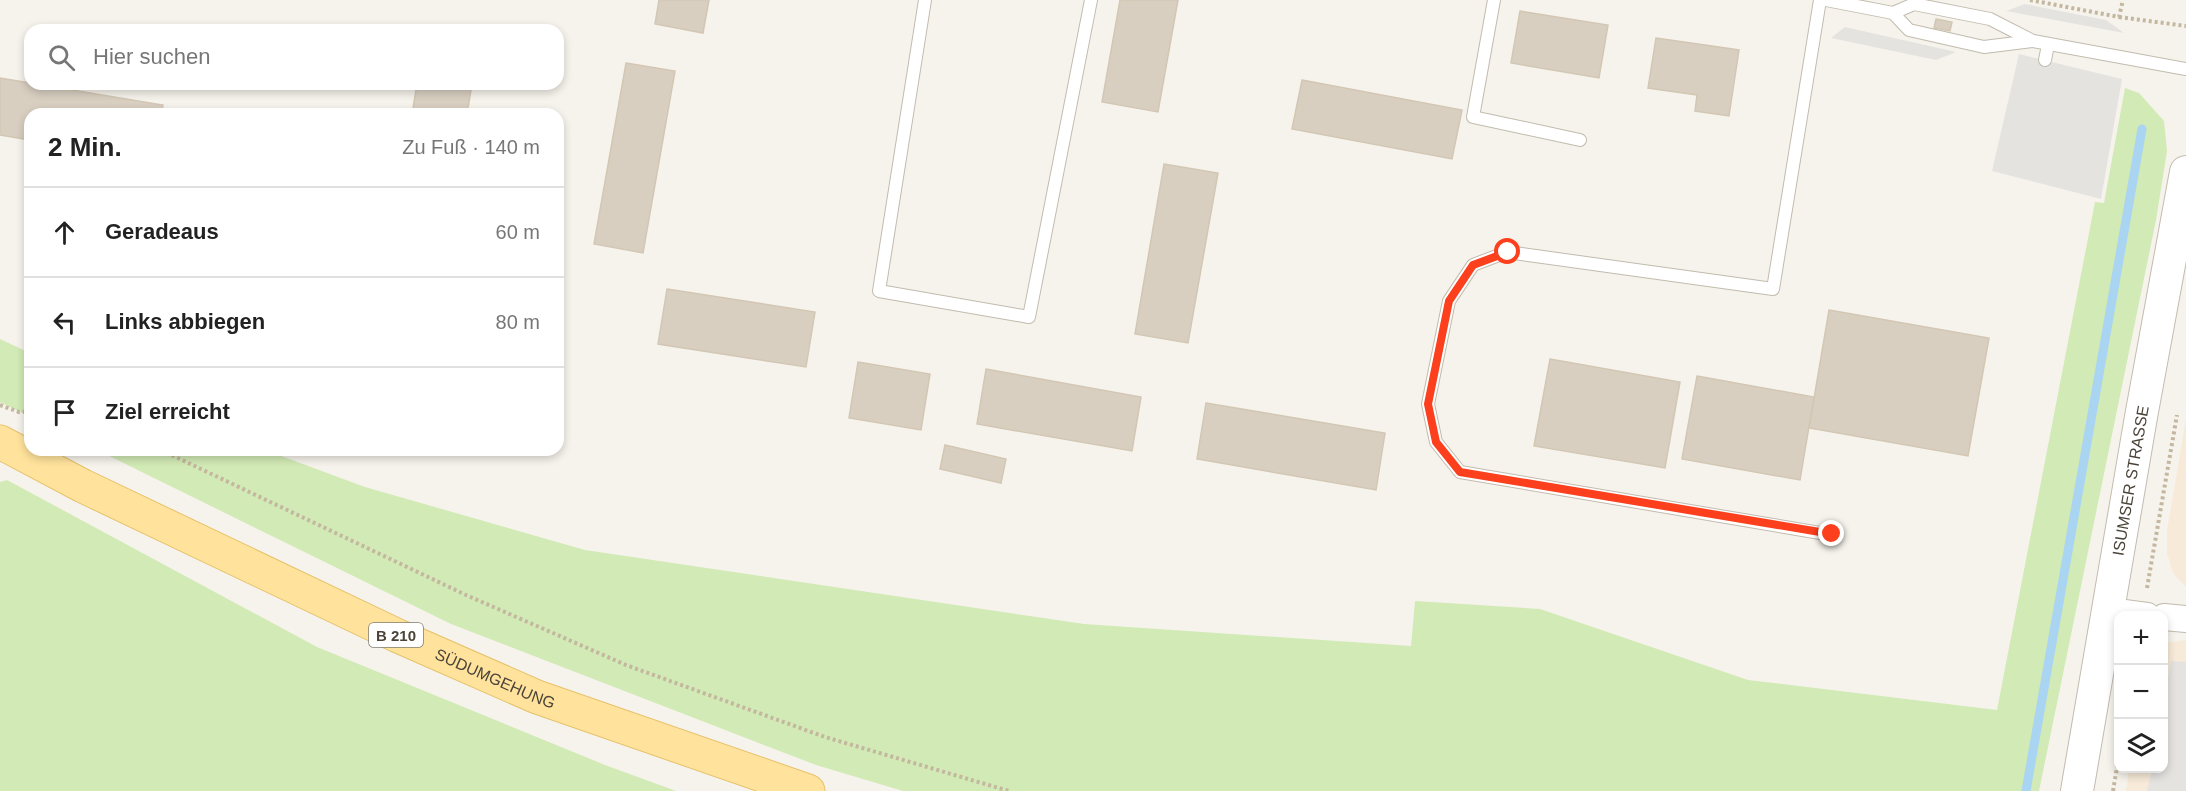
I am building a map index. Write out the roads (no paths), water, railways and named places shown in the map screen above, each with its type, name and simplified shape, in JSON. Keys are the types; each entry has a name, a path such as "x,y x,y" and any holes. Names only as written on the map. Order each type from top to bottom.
{"main road":[{"name":"SÜDUMGEHUNG","path":"0,442 24,455"},
{"name":"SÜDUMGEHUNG","path":"26,456 82,486 387,631 537,697 808,791"}],"street":[{"name":"ISUMSER STRASSE","path":"2077,791 2186,171"},
{"path":"2109,612 2114,612"},
{"path":"2168,617 2186,619"}],"lane":[{"path":"925,0 879,291 1029,316 1091,0"},
{"path":"1494,0 1473,117 1580,140"},
{"path":"1820,0 1773,289 1508,252 1473,265 1449,301 1428,404 1436,442 1460,472 1832,534"},
{"path":"1826,0 1893,13 1914,4 1990,19 2033,41 2048,45 2186,69"},
{"path":"1893,13 1909,30 1984,47 2033,41"},
{"path":"2045,60 2048,45"}],"waterway":[{"path":"2026,791 2142,129"}]}
